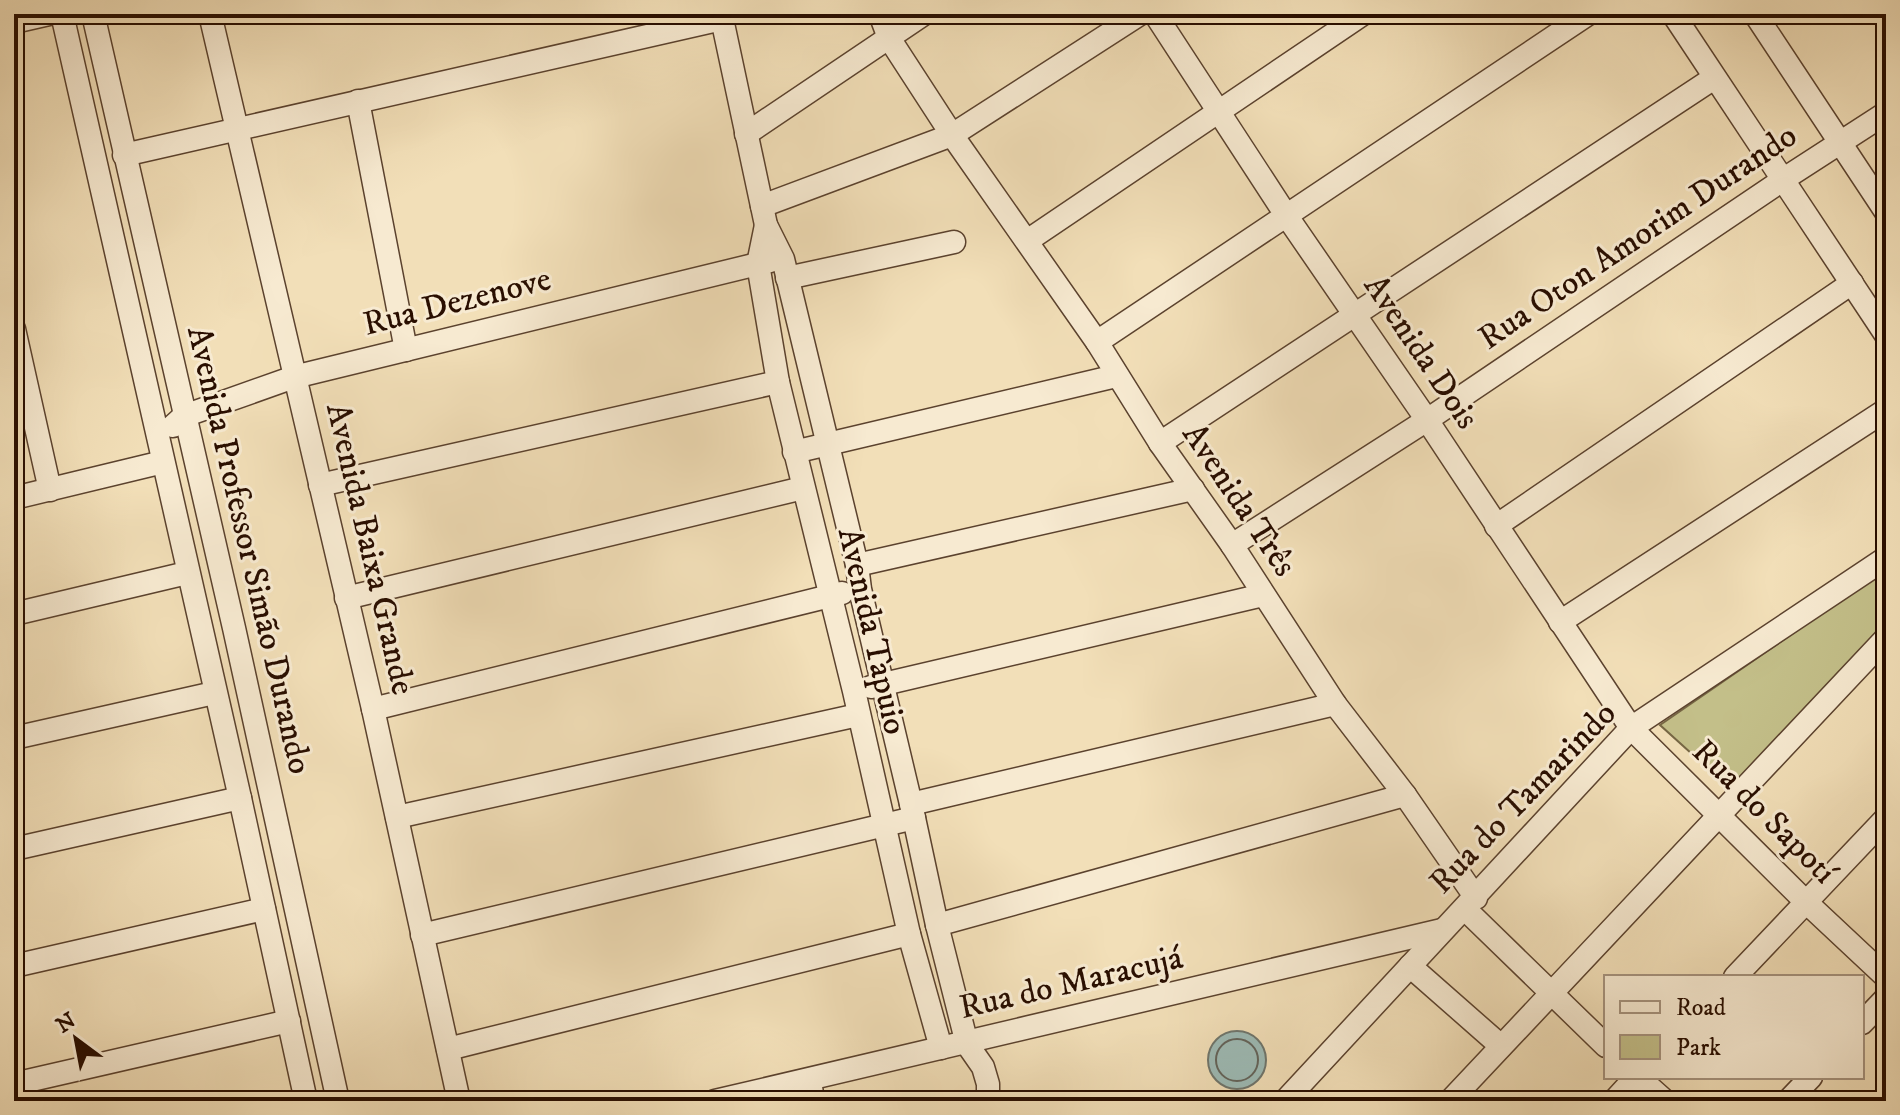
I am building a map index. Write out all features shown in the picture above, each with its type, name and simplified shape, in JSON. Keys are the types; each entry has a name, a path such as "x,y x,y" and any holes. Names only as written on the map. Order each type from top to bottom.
{"street":[{"path":"14,22 49,14"},
{"name":"Avenida Professor Simão Durando","path":"62,14 306,1101"},
{"name":"Avenida Professor Simão Durando","path":"93,14 234,628 338,1101"},
{"name":"Avenida Baixa Grande","path":"210,14 373,709 459,1101"},
{"name":"Avenida Três","path":"880,14 889,38 952,135 1097,342 1160,443 1232,545 1335,704 1405,795 1470,904 1551,994 1604,1044"},
{"path":"746,134 924,14"},
{"path":"764,216 952,135 1140,14"},
{"name":"Avenida Dois","path":"1155,14 1286,215 1427,420 1631,728"},
{"path":"1027,241 1363,14"},
{"path":"1097,342 1588,14"},
{"path":"1673,14 1886,335"},
{"path":"1755,14 1886,212"},
{"path":"124,155 238,131 722,16"},
{"name":"Avenida Tapuio","path":"722,16 764,216 785,268 857,565 937,925 967,1044 983,1067 988,1084 988,1101"},
{"path":"1160,443 1714,78"},
{"path":"358,101 406,350"},
{"name":"Rua Oton Amorim Durando","path":"1232,545 1427,420 1886,113"},
{"path":"104,197 132,192"},
{"name":"Avenida Tapuio","path":"764,216 758,264 778,382 854,691 909,934 941,1048"},
{"name":"Rua Dezenove","path":"157,439 184,416 294,377 758,264 785,268 954,242"},
{"path":"1496,526 1852,283"},
{"path":"14,329 19,377 50,490"},
{"path":"794,452 1116,376"},
{"path":"320,485 778,382"},
{"path":"1560,622 1886,410"},
{"path":"14,498 163,462"},
{"path":"346,598 803,488"},
{"path":"857,565 1193,489"},
{"name":"Rua do Tamarindo","path":"1285,1101 1631,728 1886,558"},
{"path":"14,614 187,573"},
{"path":"373,709 860,589"},
{"path":"854,691 1263,595"},
{"path":"201,636 234,628"},
{"path":"1450,1101 1886,638"},
{"path":"14,738 214,693"},
{"path":"422,935 883,827 913,811 1335,704"},
{"path":"397,817 858,715"},
{"name":"Rua do Sapotí","path":"1631,728 1886,977"},
{"path":"937,925 1405,795"},
{"path":"14,849 240,798"},
{"path":"1737,975 1886,818"},
{"path":"14,966 264,909"},
{"name":"Rua do Maracujá","path":"715,1101 811,1090 941,1048 1442,930"},
{"path":"448,1049 909,934"},
{"path":"1410,966 1501,1046"},
{"path":"1864,1021 1886,998"},
{"path":"14,1084 289,1021"},
{"path":"1614,1101 1635,1079"},
{"path":"1639,1079 1665,1101"},
{"path":"1788,1101 1809,1079"}],"green space":[{"path":"1886,569 1886,629 1734,792 1660,725"}],"water":[{"path":"1237,1031 1258,1039 1266,1060 1258,1081 1237,1089 1216,1081 1208,1060 1216,1039"}]}
